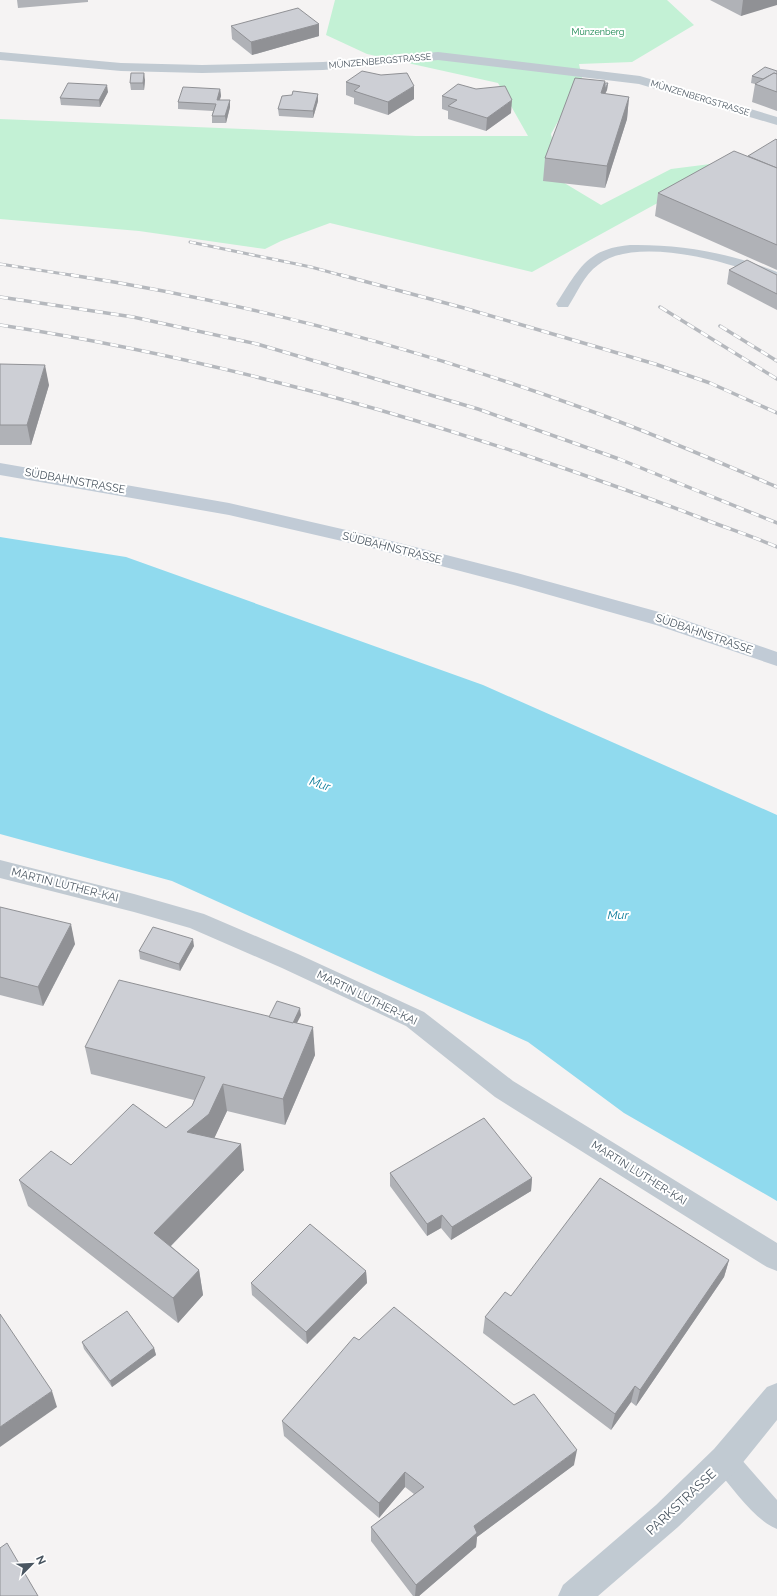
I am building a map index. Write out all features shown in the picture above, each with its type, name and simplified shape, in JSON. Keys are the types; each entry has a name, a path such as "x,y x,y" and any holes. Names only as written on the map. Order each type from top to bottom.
{"main road":[{"name":"SÜDBAHNSTRASSE","path":"0,468 229,509 368,541 517,579 663,620 777,659"}],"street":[{"name":"MÜNZENBERGSTRASSE","path":"0,56 120,67 199,69 323,66 406,57 438,56 640,80 777,121"},
{"name":"MARTIN LUTHER-KAI","path":"0,869 134,903 196,921 290,961 415,1019 504,1088 777,1258"},
{"name":"PARKSTRASSE","path":"574,1596 667,1516 725,1460 777,1397"}],"lane":[{"path":"563,304 593,261 610,252 654,247 698,253 765,271 777,277"},
{"path":"725,1460 767,1508 777,1517"}],"green space":[{"name":"Münzenberg","path":"335,0 667,0 694,25 632,62 579,64 582,78 551,134 561,181 601,205 671,169 734,161 532,272 330,223 281,241 265,249 139,231 0,219 0,119 416,136 528,136 498,83 367,54 326,35"}],"water":[{"name":"Mur","path":"0,537 126,557 483,685 777,815 777,1201 624,1113 528,1042 172,881 0,834"}],"building":[{"path":"298,8 319,24 251,42 231,26"},
{"path":"765,67 777,71 777,74 774,73 763,79 752,76"},
{"path":"362,71 381,75 407,73 414,86 388,102 354,91 360,86 346,82"},
{"path":"131,73 144,73 143,83 130,83"},
{"path":"774,73 777,74 777,92 755,84"},
{"path":"575,78 605,81 601,93 629,97 607,166 545,158"},
{"path":"68,83 107,85 99,100 60,98"},
{"path":"458,84 476,89 505,86 512,100 487,118 448,106 457,100 442,96"},
{"path":"183,87 220,89 217,100 230,100 225,116 212,116 216,104 178,102"},
{"path":"293,91 318,94 313,111 278,109 282,96 292,95"},
{"path":"776,139 777,168 748,156"},
{"path":"734,151 777,168 777,245 658,193"},
{"path":"747,260 777,275 777,294 729,270"},
{"path":"0,364 45,365 27,425 0,425"},
{"path":"0,907 71,924 38,987 0,977"},
{"path":"153,927 193,939 179,964 139,951"},
{"path":"119,980 313,1027 283,1099 223,1084 209,1114 187,1132 241,1144 154,1233 199,1270 173,1298 19,1180 51,1151 71,1165 133,1104 166,1128 192,1106 205,1077 85,1047"},
{"path":"277,1001 300,1008 293,1023 269,1017"},
{"path":"484,1118 532,1178 452,1227 442,1215 427,1224 390,1173"},
{"path":"600,1178 729,1260 640,1390 635,1386 615,1414 485,1317 505,1292 511,1296"},
{"path":"310,1224 366,1271 306,1332 251,1283"},
{"path":"394,1307 514,1405 534,1394 577,1450 474,1526 477,1533 416,1585 371,1527 424,1487 405,1472 379,1503 282,1421 354,1337 359,1340"},
{"path":"127,1311 154,1348 110,1381 82,1342"},
{"path":"0,1314 52,1391 0,1427"},
{"path":"7,1543 38,1596 0,1596 0,1548"}],"railway":[{"path":"190,242 311,267 344,276"},
{"path":"0,264 77,276"},
{"path":"71,275 77,276"},
{"path":"341,275 464,308 655,364 710,383 777,413"},
{"path":"77,276 137,286 268,313 461,367 612,419 659,437 777,487"},
{"path":"0,297 133,317 257,344 478,409 619,459 777,523"},
{"path":"660,307 777,379"},
{"path":"0,325 130,348 195,362 323,394 387,412 513,451 584,475 777,547"},
{"path":"720,326 777,361"}]}
